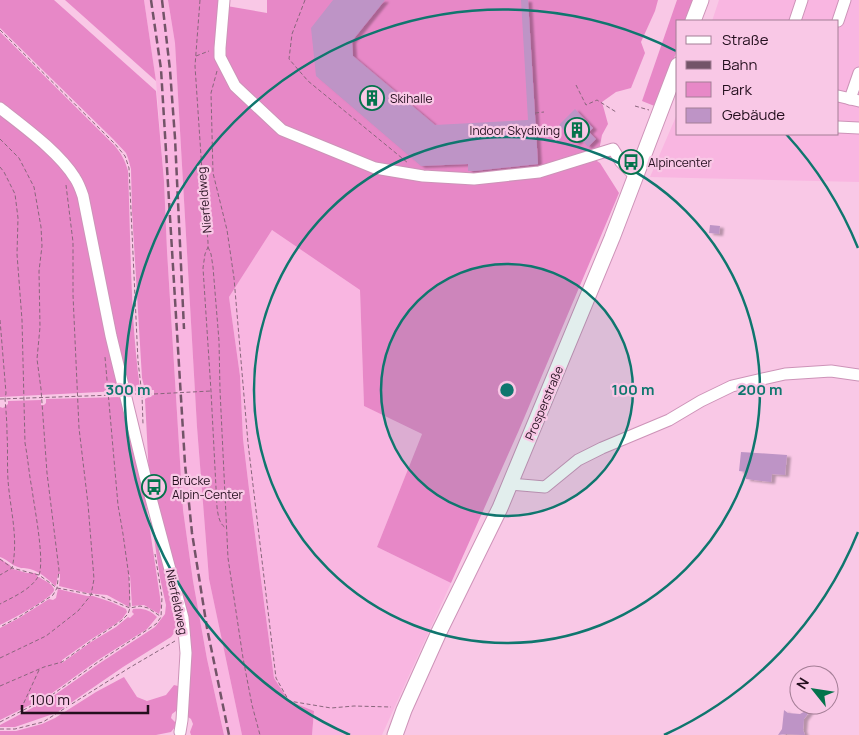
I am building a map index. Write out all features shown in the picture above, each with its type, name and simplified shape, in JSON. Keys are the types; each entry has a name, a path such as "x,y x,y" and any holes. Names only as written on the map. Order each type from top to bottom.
{"main road":[{"path":"693,20 701,0"},
{"name":"Prosperstraße","path":"395,735 404,710 443,624 500,508 582,313 676,70"}],"street":[{"path":"224,0 220,52 235,86 282,130 375,168 423,176 474,179 539,172 613,149 621,162 636,177"},
{"path":"795,20 802,0"},
{"path":"838,20 845,0"},
{"path":"839,96 854,100 859,73"},
{"name":"Nierfeldweg","path":"0,108 36,137 58,158 75,177 80,187 86,208 111,336 145,476 183,618 186,653 180,732"},
{"path":"839,126 859,128"},
{"path":"510,484 545,486 578,460 669,420 701,401 732,386 784,374 831,371 859,375"}],"path":[{"name":"Nierfeldweg","path":"200,0 195,66 208,247 203,268 217,508 221,525 226,528"},
{"path":"305,0 292,34 289,59 308,81 423,176"},
{"path":"0,30 125,156 129,168 138,361 142,394"},
{"path":"196,56 220,52 211,93 213,173 227,230 234,278 248,443 276,678 289,701 331,708 386,706 404,710"},
{"path":"576,86 586,105 597,100 616,112"},
{"path":"535,113 544,112"},
{"path":"0,139 19,158 34,187 41,227 42,246 39,271 40,327 37,359 42,398 47,473 59,570 57,588 53,595 19,617 0,626"},
{"path":"0,167 15,194 18,218 17,254 22,320 25,443 38,528 40,562 37,579 25,590 0,604"},
{"path":"0,658 46,636 78,611 91,595 94,579 79,428 73,296 73,242 66,181"},
{"path":"208,247 213,267 219,341 220,408 228,558 243,658 260,735"},
{"path":"0,320 6,393 8,481 15,536 15,555 12,568 0,575"},
{"path":"0,686 39,669 62,662 121,621 128,614 130,608 129,577 118,505 110,395 105,359 106,341 111,336"},
{"path":"139,394 211,391"},
{"path":"0,399 110,395"},
{"path":"0,722 48,697 156,624 161,617 162,597 155,555"},
{"path":"0,559 12,568 39,575 57,588 100,596 130,608 140,606 148,608 161,617"},
{"path":"0,728 15,729 43,722 154,653 171,643 185,638"},
{"path":"20,711 39,669"}],"shaded area":[{"path":"144,0 168,0 175,43 197,427 209,579 242,735 224,735 207,659 183,510 164,181 156,81"},
{"path":"719,0 859,0 859,182 650,177 676,117 676,135 839,135 839,20 712,20"},
{"path":"272,230 360,290 364,406 422,434 377,547 451,583 382,735 312,735 314,711 289,701 274,678 243,439 240,376 229,297"}],"green space":[{"path":"0,0 54,0 156,91 164,181 183,510 207,659 224,735 191,735 190,732 193,724 191,719 185,715 189,662 149,476 145,399 154,395 154,390 144,386 142,378 131,169 128,158 126,153 113,139 0,28"},
{"path":"65,0 144,0 156,81"},
{"path":"168,0 221,0 221,5 267,13 267,0 658,0 641,42 645,53 631,88 616,92 602,102 608,124 602,135 597,161 619,193 519,430 451,583 377,547 422,434 364,406 360,290 272,230 229,297 240,376 243,439 274,678 289,701 314,711 312,735 242,735 209,579 197,427 175,43"},
{"path":"677,0 694,0 686,20 676,20 676,53 657,107 642,101"},
{"path":"0,32 114,145 126,163 128,171 133,307 139,391 128,391 86,195 24,121 0,102"},
{"path":"0,112 63,167 75,186 120,391 0,397"},
{"path":"121,397 143,483 160,597 161,607 159,614 144,605 132,606 130,575 129,607 107,595 87,593 59,586 60,574 58,574 56,586 37,572 16,566 0,557 0,407 3,408 8,404 8,401 41,400 41,405 44,405 46,399"},
{"path":"152,524 180,619 178,628 171,637 56,713 15,727 0,727 0,725 49,699 155,627 165,614 166,605"},
{"path":"0,559 13,569 35,573 38,576 37,578 39,577 48,582 54,589 53,593 40,603 0,625"},
{"path":"58,589 93,596 111,602 126,609 127,612 122,619 62,660 62,663 128,617 130,618 134,614 132,612 133,609 146,610 157,617 147,629 98,660 48,696 0,720 0,628 49,599 53,600 56,598"},
{"path":"124,677 137,697 147,701 166,695 174,685 182,687 179,712 176,711 172,714 171,718 175,722 175,727 171,732 156,735 0,735 0,731 16,731 42,724 55,718"}],"building":[{"name":"Skihalle","path":"333,0 385,0 352,41 353,56 435,125 528,120 521,0 528,0 538,164 474,171 468,171 468,164 421,166 316,76 311,28"},
{"name":"Indoor Skydiving","path":"575,109 593,128 589,132 596,139 588,147 581,139 576,143 559,125"},
{"path":"710,225 720,226 719,234 709,233"},
{"path":"741,452 787,455 785,475 772,474 771,482 746,479 746,472 739,471"},
{"path":"784,710 789,715 807,715 804,719 803,730 805,735 778,735 782,729"}],"railway":[{"path":"151,0 161,69 185,464 192,533 207,628 229,735"},
{"path":"162,0 175,138 184,329"}],"place":[{"name":"Skihalle","path":"372,98"},
{"name":"Indoor Skydiving","path":"577,130"},
{"name":"Alpincenter","path":"631,162"},
{"name":"Brücke Alpin-Center","path":"154,487"}]}
